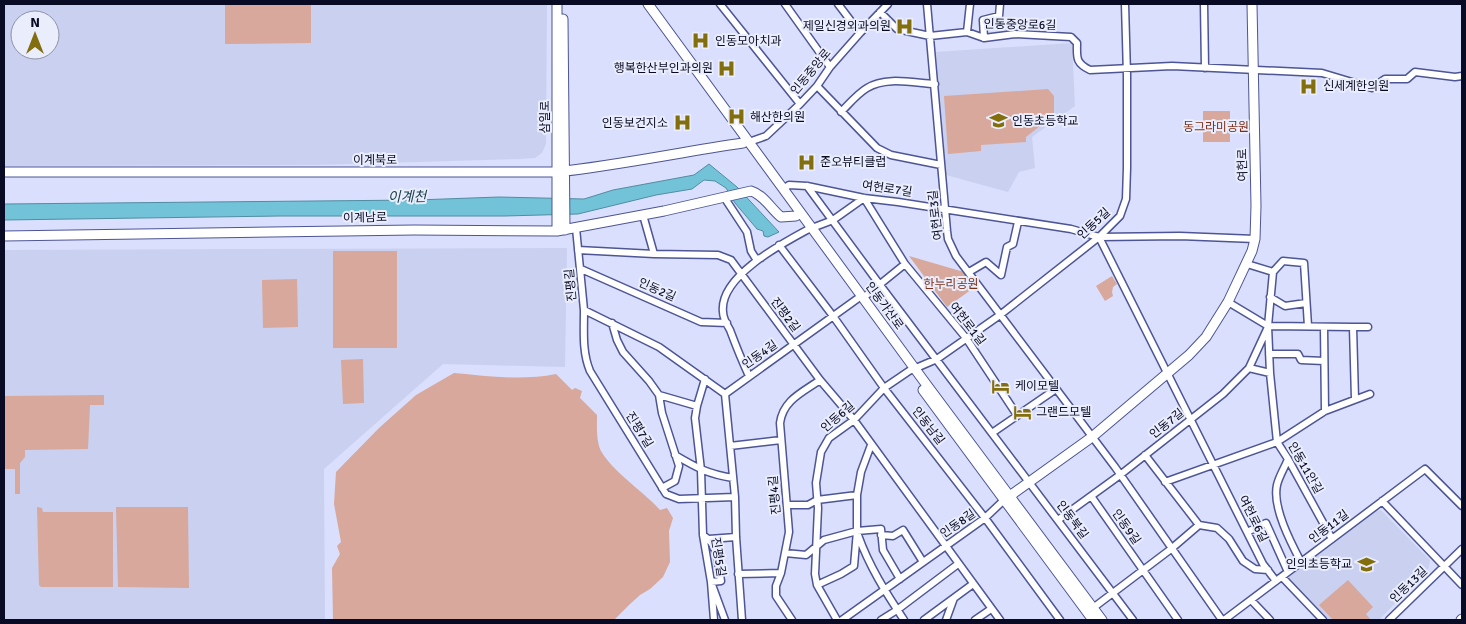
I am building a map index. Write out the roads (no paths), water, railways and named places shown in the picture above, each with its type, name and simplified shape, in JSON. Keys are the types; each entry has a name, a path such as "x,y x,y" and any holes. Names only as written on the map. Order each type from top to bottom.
{"street":[{"name":"삼일로","path":"557,4 561,172"},
{"name":"삼일로","path":"561,230 563,4"},
{"name":"인동가산로","path":"641,4 783,189 809,229 1007,498 1102,620"},
{"name":"인동가산로","path":"648,4 796,216 809,229"},
{"path":"720,4 800,104"},
{"path":"785,4 830,67"},
{"path":"838,4 860,33"},
{"name":"인동중앙로","path":"746,143 766,136 800,104 817,86 830,67 888,4"},
{"name":"여헌로3길","path":"928,4 948,239 956,256 1092,437"},
{"path":"967,32 970,4"},
{"path":"984,38 983,20 999,16 1000,4"},
{"name":"인동5길","path":"912,370 937,359 1000,314 1099,238 1120,216 1126,200 1125,4"},
{"path":"1204,4 1205,68"},
{"name":"여헌로","path":"1007,498 1092,437 1190,355 1206,337 1228,302 1247,264 1255,239 1256,206 1252,4"},
{"name":"인동중앙로6길","path":"880,12 897,29 930,36 967,32 984,38 1015,34 1071,37 1077,43 1078,60 1081,66 1090,70 1172,66 1322,73 1372,88 1385,79 1407,79 1414,72 1455,77 1462,76"},
{"path":"841,112 860,93 876,84 885,82 935,84"},
{"path":"817,86 877,148 892,155 941,165"},
{"name":"이계북로","path":"4,172 561,172 630,163 676,153 746,143"},
{"name":"여헌로7길","path":"783,189 789,185 807,186 864,198 1071,229 1099,238 1180,236 1255,239"},
{"name":"인동북길","path":"807,186 1133,620"},
{"name":"이계남로","path":"4,236 414,230 561,230 664,211 751,191 758,193 781,218 796,216"},
{"path":"724,197 747,232 751,251 756,259 761,258"},
{"path":"749,376 726,323 723,312 725,294 741,274 779,245 809,229 833,220 864,198"},
{"name":"여헌로1길","path":"864,198 904,264 966,338 1017,415"},
{"path":"643,214 654,254"},
{"path":"969,272 986,262 1001,275 1007,247 1013,244 1018,222"},
{"name":"진평길","path":"576,228 584,310 659,347 725,394"},
{"path":"1099,238 1167,373"},
{"name":"인동남길","path":"779,245 833,316 884,388 986,518 1060,620"},
{"name":"진평2길","path":"578,250 726,257 731,260 820,380 854,420 1000,620"},
{"path":"1268,326 1273,272 1282,261 1304,263 1308,326"},
{"path":"880,285 904,264"},
{"path":"1247,264 1273,272"},
{"name":"인동2길","path":"580,269 701,322 726,323"},
{"name":"인동4길","path":"725,394 833,316 880,285"},
{"path":"1270,296 1285,306 1306,303"},
{"path":"1228,302 1268,326 1368,327"},
{"name":"진평7길","path":"584,310 586,362 662,488"},
{"path":"612,323 623,352 659,395 662,413 679,466 675,481 662,488 666,494 673,498 735,497"},
{"name":"인동11안길","path":"1268,326 1270,373 1277,442 1332,539"},
{"name":"인동7길","path":"1058,520 1120,475 1224,394 1249,368 1268,326"},
{"path":"1324,327 1325,411"},
{"path":"1352,327 1355,399"},
{"path":"1269,354 1298,354 1300,360 1324,362"},
{"path":"1249,368 1270,373"},
{"name":"인동6길","path":"837,620 817,585 815,574 816,482 821,452 829,438 854,420 884,388 912,370"},
{"name":"여헌로6길","path":"1167,373 1263,564 1279,579"},
{"path":"701,498 696,428 697,406 705,379"},
{"name":"진평4길","path":"792,620 776,596 776,586 781,573 790,532 781,440 781,413 789,402 820,380"},
{"path":"992,433 1056,389"},
{"path":"725,394 735,497 742,620"},
{"path":"1165,482 1277,442 1325,411 1370,394"},
{"path":"659,395 697,406"},
{"path":"1092,437 1223,620"},
{"path":"730,446 781,440"},
{"path":"817,585 854,566 857,531 857,495 861,472 871,445"},
{"path":"675,455 700,470 717,476 733,478"},
{"path":"1145,455 1199,525 1217,528 1229,539 1243,561 1256,569 1268,570"},
{"path":"1288,460 1277,485 1278,500 1284,528 1301,562"},
{"name":"인동11길","path":"1223,620 1425,469 1462,506"},
{"path":"788,505 808,505 817,500 857,495"},
{"name":"인동9길","path":"1091,496 1178,620"},
{"name":"진평5길","path":"701,498 714,620"},
{"name":"인동가산로","path":"1007,498 1093,620"},
{"name":"인동8길","path":"842,620 986,518 1007,498"},
{"path":"1382,501 1444,566"},
{"path":"1247,532 1266,523 1288,572"},
{"path":"1093,608 1171,549 1199,525"},
{"path":"785,553 806,555 824,540 857,531 881,532 893,536 903,530 923,562"},
{"path":"857,531 865,554 884,590 904,620"},
{"path":"881,532 883,550 900,579"},
{"path":"706,537 736,537"},
{"path":"706,537 717,554 721,581 711,582 725,620"},
{"name":"인동13길","path":"1389,620 1462,549"},
{"path":"881,620 898,610 958,564"},
{"name":"인동13길","path":"1444,566 1462,585"},
{"path":"738,574 781,573"},
{"path":"1279,579 1323,620"},
{"path":"924,620 973,584"},
{"path":"946,620 954,598"},
{"path":"1251,600 1270,620"},
{"path":"975,620 991,609"}],"place":[{"name":"제일신경외과의원","path":"905,26"},
{"name":"인동모아치과","path":"701,41"},
{"name":"행복한산부인과의원","path":"727,68"},
{"name":"신세계한의원","path":"1309,86"},
{"name":"해산한의원","path":"736,117"},
{"name":"인동초등학교","path":"998,121"},
{"name":"인동보건지소","path":"682,123"},
{"name":"준오뷰티클럽","path":"806,162"},
{"name":"케이모텔","path":"1001,386"},
{"name":"그랜드모텔","path":"1022,412"},
{"name":"인의초등학교","path":"1366,564"}],"park label":[{"name":"동그라미공원","path":"1216,127"},
{"name":"한누리공원","path":"951,284"}],"water label":[{"name":"이계천","path":"407,197"}]}
